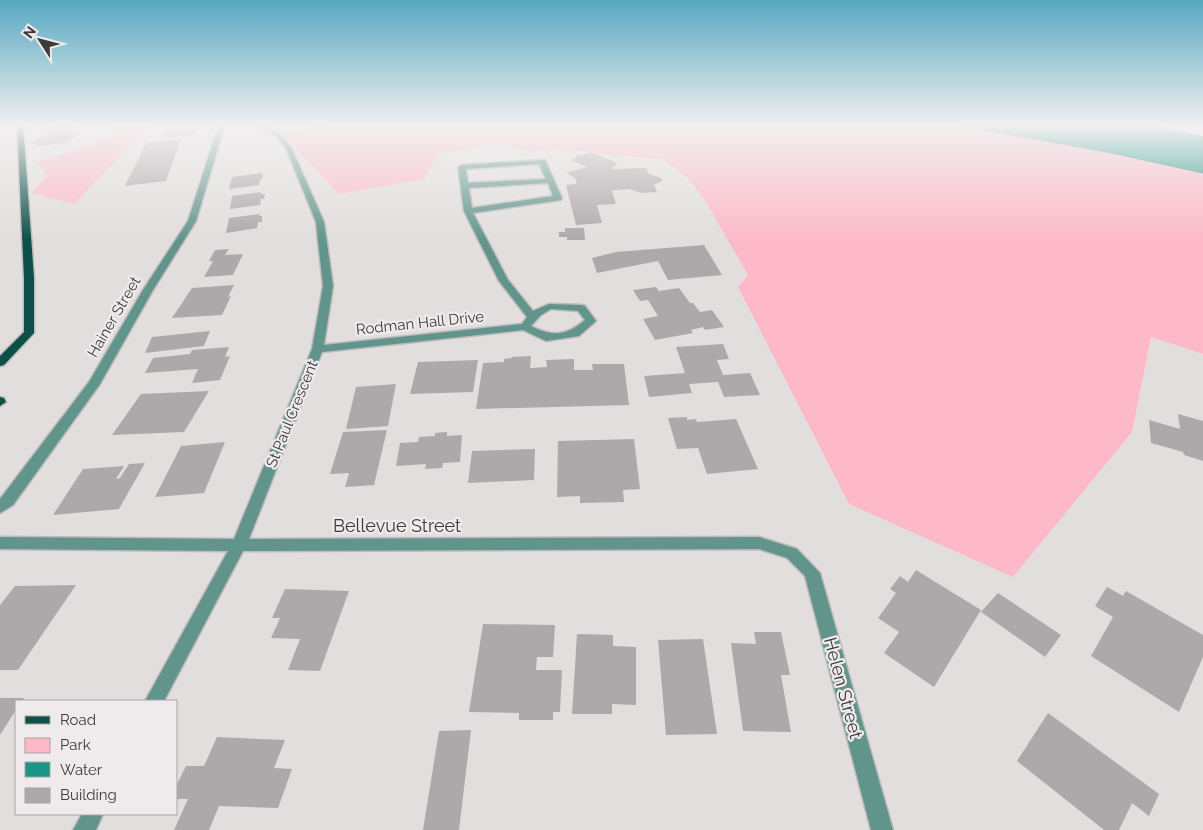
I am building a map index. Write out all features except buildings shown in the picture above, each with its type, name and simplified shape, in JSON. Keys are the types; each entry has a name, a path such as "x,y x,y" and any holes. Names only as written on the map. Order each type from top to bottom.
{"main road":[{"path":"0,363 29,332 29,278 22,163"}],"street":[{"name":"Hainer Street","path":"0,507 8,501 94,384 148,290 192,221 210,163"},
{"name":"St Paul Crescent","path":"155,700 239,545 318,349 328,286 320,222 295,163"},
{"path":"530,163 462,167 468,211 504,281 532,316"},
{"path":"468,211 558,198 542,163"},
{"path":"464,186 550,181"},
{"path":"550,305 581,308 591,321 575,334 546,338 525,327 532,316 550,305"},
{"name":"Rodman Hall Drive","path":"318,349 525,327"},
{"name":"Bellevue Street","path":"0,543 239,545 759,543 792,553"},
{"name":"Helen Street","path":"792,553 812,573 882,830"},
{"path":"84,830 92,815"}],"green space":[{"path":"38,163 114,163 74,204 32,193 47,175"},
{"path":"309,163 433,163 424,179 339,194"},
{"path":"668,163 1156,163 1203,173 1203,354 1151,337 1132,432 1013,577 849,504 738,287 748,275 706,202 689,179"}],"water":[{"path":"1156,163 1203,163 1203,173"}]}
